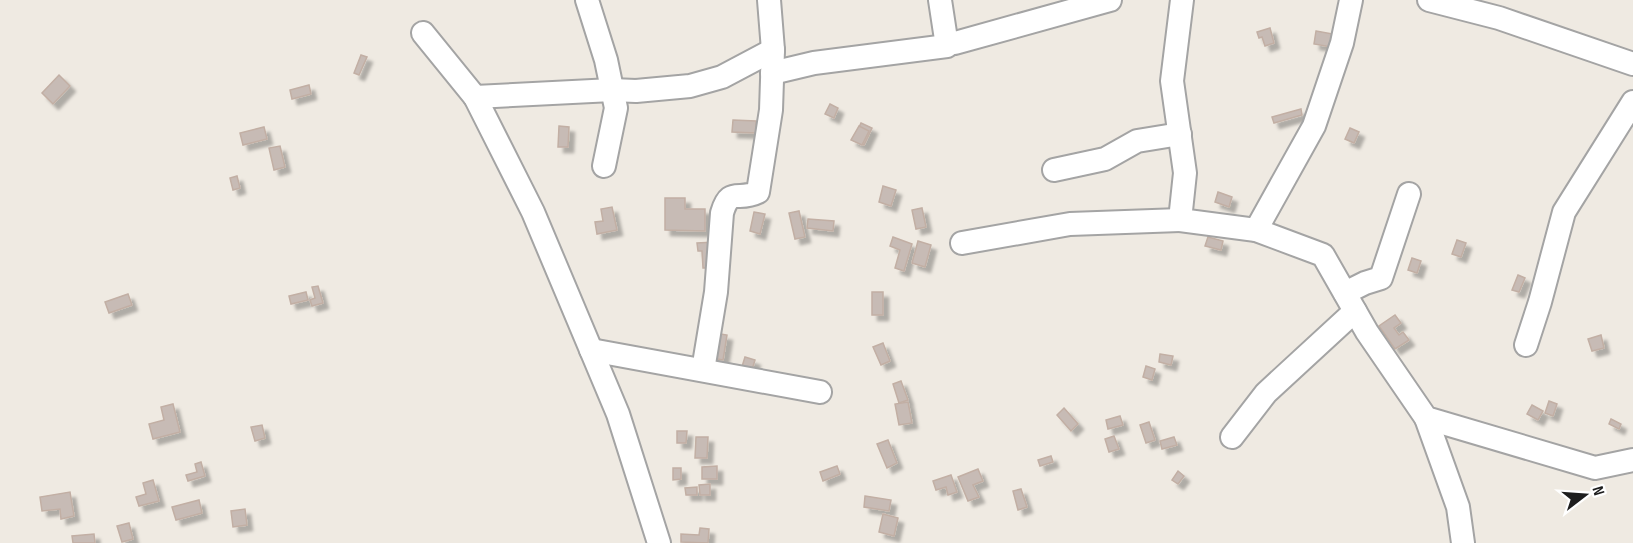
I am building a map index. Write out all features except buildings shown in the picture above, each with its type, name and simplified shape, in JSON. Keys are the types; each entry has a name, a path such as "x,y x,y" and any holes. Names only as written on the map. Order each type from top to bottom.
{"street":[{"path":"587,0 606,60 616,108 604,166"},
{"path":"703,370 716,292 722,213 726,201 731,197 748,197 758,192 771,110 773,50 769,0"},
{"path":"772,73 814,63 946,46 940,0"},
{"path":"955,44 1110,0"},
{"path":"1180,220 1185,172 1172,81 1182,0"},
{"path":"1256,230 1314,126 1342,43 1351,0"},
{"path":"1429,0 1503,9 1633,64"},
{"path":"423,33 475,97 533,212 618,414 661,542"},
{"path":"475,97 612,90 636,91 690,86 722,76 773,50"},
{"path":"1526,345 1564,212 1633,102"},
{"path":"1054,170 1106,159 1137,141 1180,134"},
{"path":"1232,437 1266,393 1365,283 1381,278 1409,194"},
{"path":"962,243 1070,224 1180,220 1256,230 1323,255 1367,332 1426,418 1458,507 1463,543"},
{"path":"591,350 820,392"},
{"path":"1426,418 1595,468 1633,460"}]}
